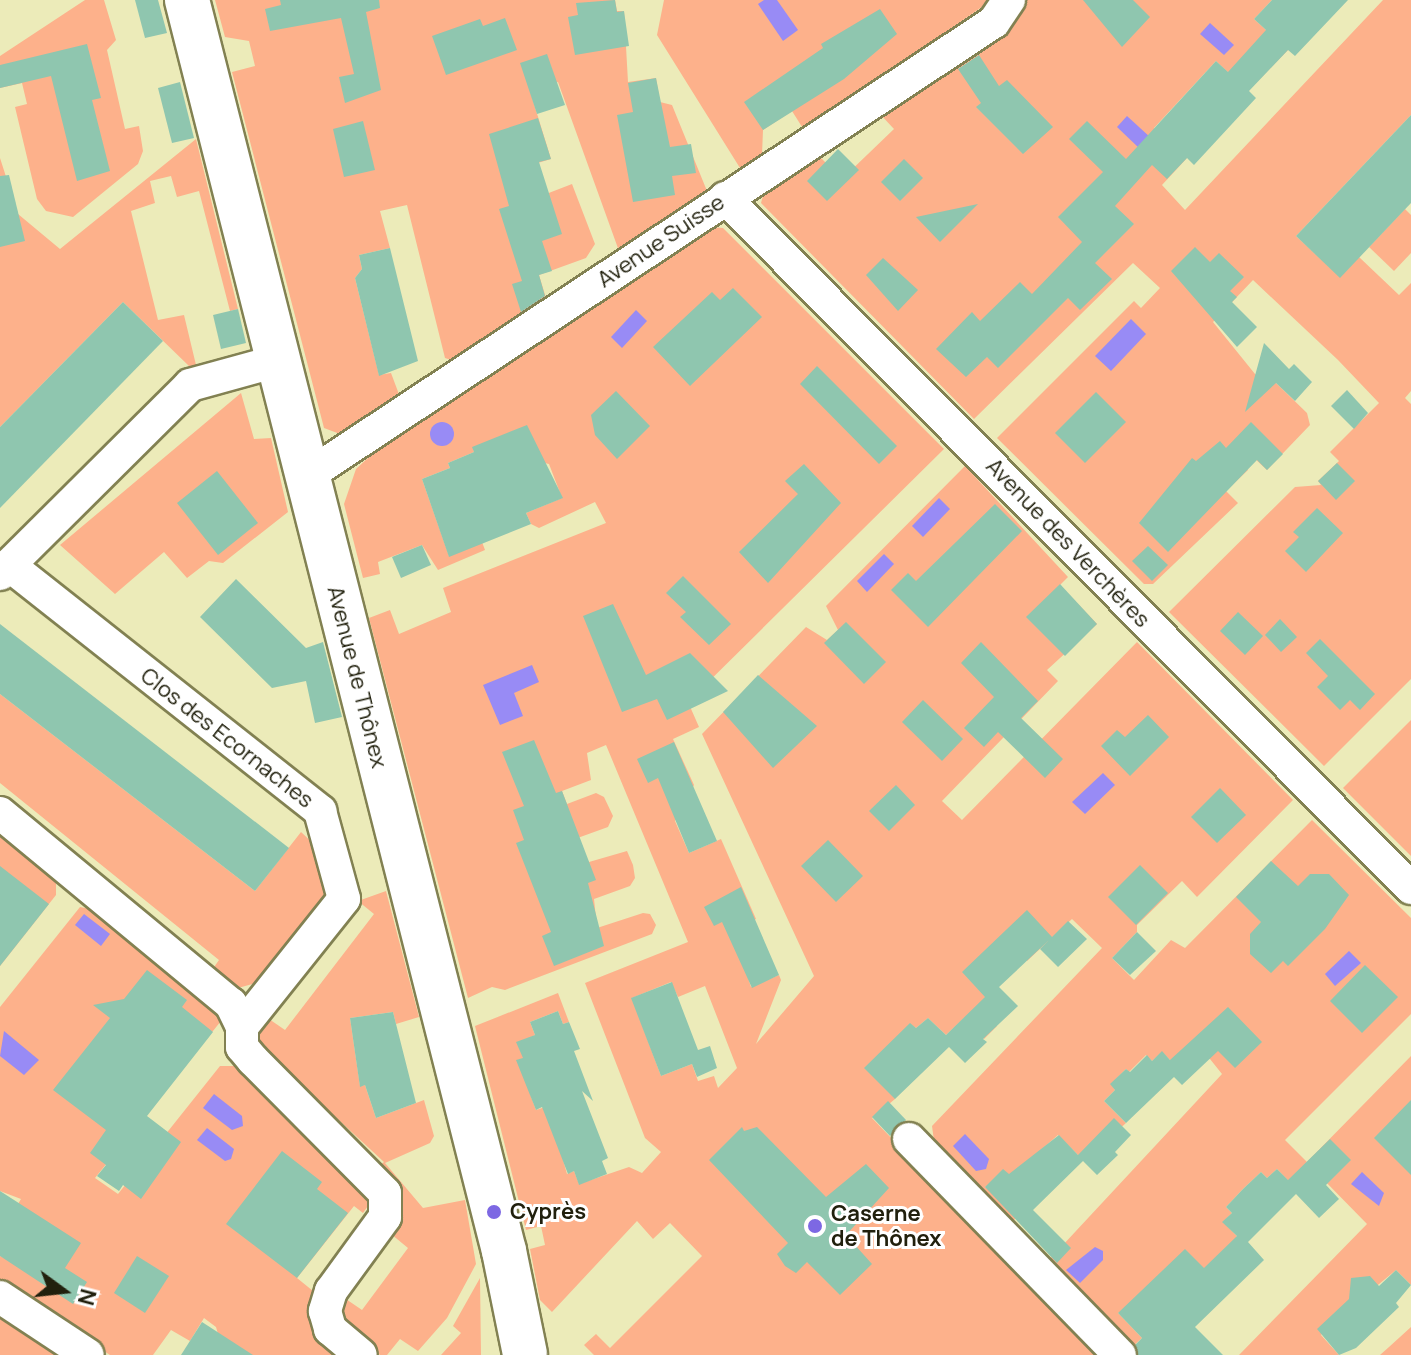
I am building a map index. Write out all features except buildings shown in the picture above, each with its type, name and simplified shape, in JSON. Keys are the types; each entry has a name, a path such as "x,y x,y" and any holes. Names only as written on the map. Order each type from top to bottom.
{"main road":[{"name":"Avenue de Thônex","path":"187,0 504,1251 534,1355"}],"street":[{"name":"Avenue Suisse","path":"307,476 994,22 1009,0"},
{"name":"Avenue des Verchères","path":"725,198 1411,888"},
{"name":"Clos des Ecornaches","path":"242,1027 344,899 320,811 4,569 190,385 277,361"},
{"path":"0,813 231,1004 242,1027 242,1047 385,1193 385,1217 331,1291 325,1311 330,1329 361,1355"},
{"path":"909,1139 1120,1355"},
{"path":"0,1297 88,1355"}],"shaded area":[{"path":"85,0 104,0 116,40 107,50 125,129 139,126 143,151 138,164 73,217 46,211 37,199 15,107 27,104 22,83 0,88 0,56"},
{"path":"215,0 615,0 617,11 624,11 628,82 656,78 660,102 672,105 707,191 619,251 558,82 530,91 551,159 531,165 541,196 572,184 595,244 586,258 539,275 546,298 451,360 445,358 407,205 380,211 390,248 359,255 362,269 355,278 379,375 391,373 400,397 340,434 324,428 232,72 255,66 249,41 225,37"},
{"path":"664,0 992,0 804,130 792,111 763,130 762,155 740,168 657,35"},
{"path":"764,0 777,0 798,30 783,41 758,4"},
{"path":"1027,0 1272,0 1254,19 1288,50 1248,91 1216,61 1154,128 1187,158 1162,185 1185,210 1383,0 1411,0 1411,115 1296,236 1340,277 1359,257 1399,295 1411,283 1411,391 1405,398 1411,404 1411,679 1324,766 1169,612 1295,487 1321,485 1318,481 1339,461 1330,452 1379,403 1338,360 1253,280 1213,322 1255,374 1276,383 1307,413 1310,425 1267,470 1253,457 1244,465 1248,470 1226,491 1238,503 1153,584 1144,584 997,438 1134,301 1141,308 1160,288 1133,263 974,419 761,203 764,192 817,154 842,179 894,129 879,113 1005,30"},
{"path":"1210,23 1234,45 1224,55 1200,34"},
{"path":"1127,116 1151,138 1140,149 1117,127"},
{"path":"196,139 238,309 230,311 199,191 177,197 171,176 150,181 155,203 131,211 158,320 184,315 196,365 190,367 123,302 0,427 0,158 18,214 60,249"},
{"path":"1405,209 1411,215 1411,253 1394,271 1369,247"},
{"path":"710,227 723,228 944,449 688,702 699,727 673,739 694,785 675,821 689,853 721,839 756,919 733,931 751,987 779,975 781,980 756,1044 814,976 702,734 806,627 827,640 838,630 826,606 965,466 1068,577 1060,585 1097,624 1047,670 1058,681 942,801 962,820 1137,642 1293,800 1197,897 1182,881 1137,925 1137,932 1112,958 1134,980 1171,940 1185,948 1312,820 1411,918 1411,1014 1285,1140 1307,1162 1411,1056 1411,1285 1396,1270 1332,1323 1321,1335 1339,1355 1239,1355 1367,1224 1319,1175 1299,1192 1277,1169 1267,1178 1261,1172 1226,1207 1232,1213 1223,1222 1237,1236 1225,1260 1118,1313 1142,1338 1131,1348 1137,1355 1132,1355 1049,1260 1222,1074 1210,1059 1170,1060 1162,1052 1152,1061 1146,1055 1129,1072 1126,1069 1111,1084 1115,1090 1104,1101 1126,1123 1084,1161 1058,1135 1011,1176 985,1187 1022,1212 1010,1224 935,1148 932,1126 1102,948 1072,919 1027,961 1023,957 979,1006 997,1026 984,1039 964,1018 946,1035 928,1018 916,1028 910,1024 895,1099 872,1118 1100,1355 594,1355 584,1345 596,1334 610,1348 702,1256 670,1223 653,1239 637,1221 552,1312 540,1300 530,1249 545,1245 541,1226 526,1230 475,1026 558,993 569,1022 563,1024 558,1011 530,1022 535,1035 529,1038 530,1094 536,1110 548,1106 567,1174 574,1171 579,1184 629,1167 642,1173 661,1152 645,1138 585,983 688,942 606,745 587,753 591,780 562,791 567,804 596,793 604,797 613,816 608,827 572,840 589,862 627,851 633,865 635,878 630,886 594,899 597,928 643,913 650,914 656,925 652,934 505,990 492,987 468,998 369,618 390,610 399,634 451,612 443,588 606,523 595,502 539,528 531,524 526,513 562,498 549,464 473,447 474,452 448,463 450,468 422,479 449,556 482,542 485,550 438,570 422,545 378,562 380,574 363,578 344,504 356,469 380,447","holes":["671,982 678,997 705,986 737,1068 718,1088 714,1076 698,1081 692,1064 661,1076 632,998"]},
{"path":"636,310 647,321 622,348 611,337"},
{"path":"1131,319 1146,334 1111,371 1095,356"},
{"path":"241,393 254,439 271,438 288,512 223,563 209,561 187,578 164,552 115,594 60,545"},
{"path":"442,422 451,425 454,434 451,443 442,446 433,443 430,434 433,425"},
{"path":"939,498 950,509 923,537 912,526"},
{"path":"884,554 894,564 867,592 857,581"},
{"path":"532,665 539,682 514,693 523,716 500,725 483,685"},
{"path":"0,694 255,891 301,832 317,847 328,889 260,982 238,988 212,970 219,960 0,783"},
{"path":"1411,720 1411,856 1343,788"},
{"path":"1103,773 1115,785 1085,814 1072,802"},
{"path":"0,836 56,881 56,895 0,966"},
{"path":"386,891 419,1017 396,1024 393,1012 350,1018 360,1086 365,1085 376,1118 424,1100 434,1136 430,1143 385,1163 423,1208 465,1200 476,1264 447,1318 418,1351 400,1339 387,1355 380,1355 340,1319 343,1297 362,1310 408,1248 391,1234 403,1205 401,1190 380,1165 384,1162 259,1046 258,1032 269,1019 285,1030 374,914 358,901"},
{"path":"80,907 90,909 225,1016 95,1178 118,1194 220,1066 236,1066 358,1184 370,1203 363,1213 354,1206 297,1278 313,1291 311,1316 340,1355 224,1355 216,1327 204,1318 190,1341 171,1330 153,1355 110,1355 0,1283 0,1256 4,1258 12,1214 21,1199 0,1191 0,1007"},
{"path":"84,914 110,934 101,946 75,925"},
{"path":"1349,951 1361,963 1335,986 1325,974"},
{"path":"4,1031 39,1060 24,1075 0,1056"},
{"path":"214,1094 242,1116 243,1126 232,1130 203,1108"},
{"path":"207,1128 234,1149 231,1159 225,1161 197,1140"},
{"path":"965,1134 989,1159 986,1169 976,1171 953,1146"},
{"path":"1362,1172 1384,1193 1379,1206 1351,1184"},
{"path":"1095,1247 1103,1251 1103,1260 1080,1283 1066,1270"},
{"path":"480,1278 481,1355 441,1355 461,1333 453,1326"},
{"path":"0,1316 61,1355 0,1355"},
{"path":"1411,1327 1411,1355 1380,1355 1389,1347"}],"place":[{"name":"Cyprès","path":"494,1212"},
{"name":"Caserne de Thônex","path":"815,1226"}]}
